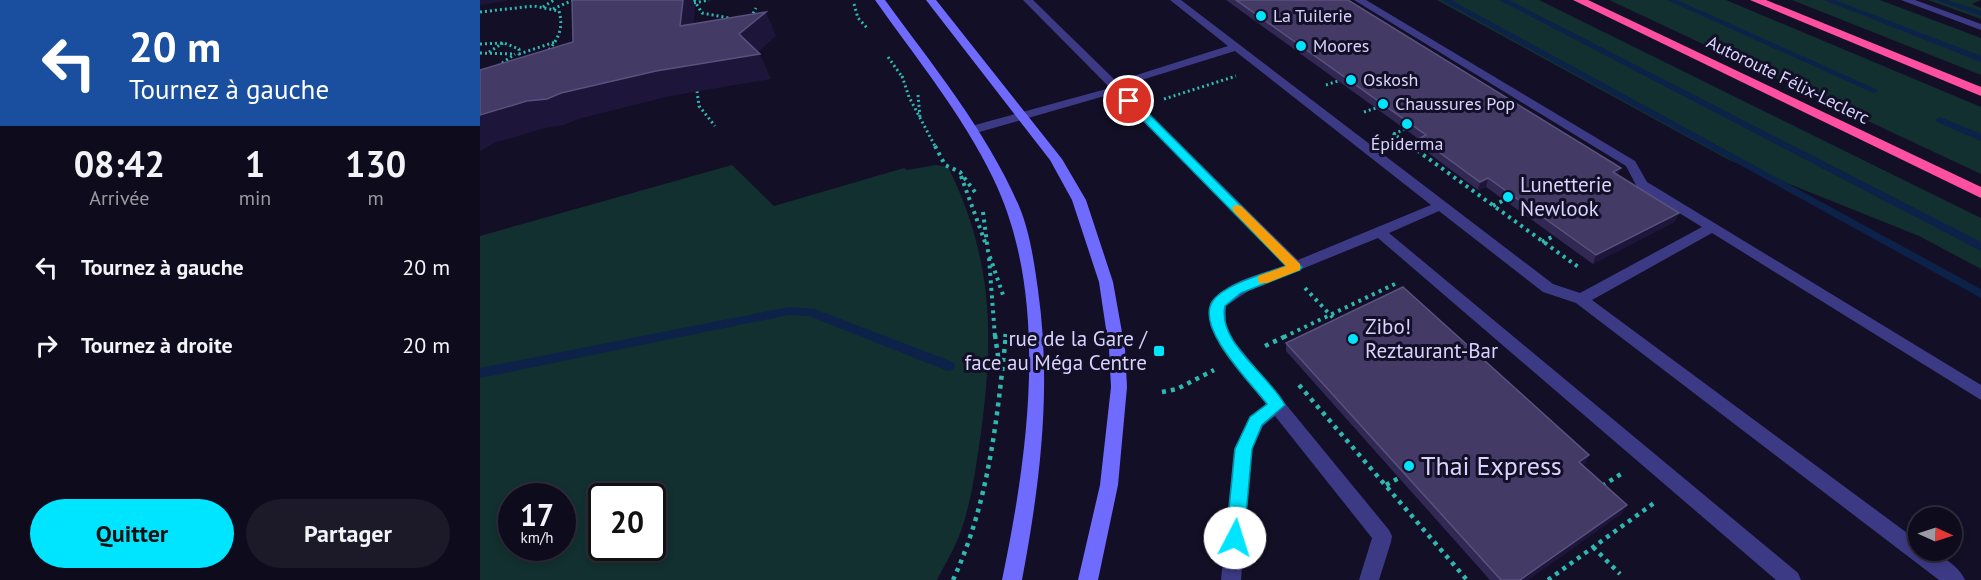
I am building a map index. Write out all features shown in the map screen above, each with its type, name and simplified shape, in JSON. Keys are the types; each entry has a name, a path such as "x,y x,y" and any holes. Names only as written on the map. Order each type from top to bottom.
{"highway":[{"name":"Autoroute Félix-Leclerc","path":"1579,0 1981,193"},
{"path":"1756,0 1981,92"}],"main road":[{"path":"880,0 972,130 990,160 1021,231 1035,324 1038,371 1031,481 1012,580"},
{"path":"931,0 1056,159 1078,200 1106,282 1117,349 1119,387 1114,447 1088,580"}],"street":[{"path":"1029,0 1292,268"},
{"path":"1175,0 1548,288 1581,299 1955,580"},
{"path":"1359,0 1631,164 1642,184 1981,393"},
{"path":"1906,0 1981,27"},
{"path":"972,130 1118,89 1128,81 1237,47"},
{"path":"1370,580 1370,564 1377,554 1382,536 1228,345 1221,335 1216,315 1218,304 1231,293 1442,205"},
{"path":"1581,299 1712,227"},
{"path":"1380,232 1791,580"},
{"path":"1231,580 1243,449 1256,421 1277,405"}],"path":[{"path":"543,7 554,0"},
{"path":"553,9 573,0"},
{"path":"710,0 694,2 703,15 734,19"},
{"path":"851,0 854,4"},
{"path":"480,12 518,7 543,7 559,11 562,21 558,40 542,56"},
{"path":"741,19 752,18 756,8"},
{"path":"480,52 517,54 538,50 558,40"},
{"path":"488,53 503,41"},
{"path":"480,44 503,41 519,49 517,54 491,71"},
{"path":"1162,100 1240,75"},
{"path":"910,85 902,76 921,121 945,165 960,172 981,200"},
{"path":"1317,78 1336,92"},
{"path":"1326,85 1338,81"},
{"path":"697,91 696,100 699,107 716,126"},
{"path":"918,93 921,121"},
{"path":"1355,105 1372,118"},
{"path":"1364,112 1376,108"},
{"path":"1386,128 1581,269"},
{"path":"1394,134 1405,129"},
{"path":"1430,160 1434,158"},
{"path":"960,172 1005,301"},
{"path":"1493,206 1504,200"},
{"path":"982,210 1001,376"},
{"path":"1542,242 1554,236"},
{"path":"1292,268 1340,326"},
{"path":"1257,350 1408,278"},
{"path":"953,580 975,532 985,498 994,446 1007,322"},
{"path":"1266,346 1273,355"},
{"path":"1162,392 1177,389 1222,366"},
{"path":"1296,381 1467,580"},
{"path":"1613,467 1629,481"},
{"path":"1596,490 1621,474"},
{"path":"1386,485 1399,477"},
{"path":"1548,580 1654,503 1646,496"},
{"path":"1593,547 1620,574"}],"green space":[{"path":"1437,0 1539,0 1981,218 1981,269 1919,236 1729,160"},
{"path":"1609,0 1726,0 1981,107 1981,174"},
{"path":"1792,0 1880,0 1981,38 1981,75"},
{"path":"1928,0 1981,0 1972,4 1981,8 1981,19"},
{"path":"732,165 774,206 904,168 907,170 936,165 948,167 963,200 982,265 988,329 988,362 981,433 968,507 959,537 937,580 480,580 480,236"}],"building":[{"path":"572,0 683,0 680,26 766,12 739,34 760,54 656,71 561,93 547,99 527,101 480,115 480,70 573,42"},
{"path":"1236,0 1348,0 1621,168 1613,172 1679,213 1596,255 1488,178 1480,182 1420,138 1426,135"},
{"path":"1403,287 1589,455 1579,462 1627,505 1520,580 1501,580 1286,343"}],"waterway":[{"path":"1445,0 1981,294"},
{"path":"1503,0 1981,247"},
{"path":"1671,0 1874,90"},
{"path":"1828,0 1981,59"},
{"path":"1940,0 1981,14"},
{"path":"1940,120 1981,138"},
{"path":"480,373 789,311 810,312 948,366"}],"slow traffic":[{"path":"1237,209 1296,267 1262,280"}],"place":[{"name":"La Tuilerie","path":"1261,16"},
{"name":"Moores","path":"1301,46"},
{"name":"Oskosh","path":"1351,80"},
{"name":"Chaussures Pop","path":"1383,104"},
{"name":"Épiderma","path":"1407,124"},
{"name":"Lunetterie Newlook","path":"1508,197"},
{"name":"Zibo! Reztaurant-Bar","path":"1353,339"},
{"name":"rue de la Gare / face au Méga Centre","path":"1159,351"},
{"name":"Thai Express","path":"1409,466"}],"route":[{"path":"1129,101 1296,267 1237,290 1218,304 1216,315 1221,335 1277,405 1256,421 1243,449 1235,538"}]}
